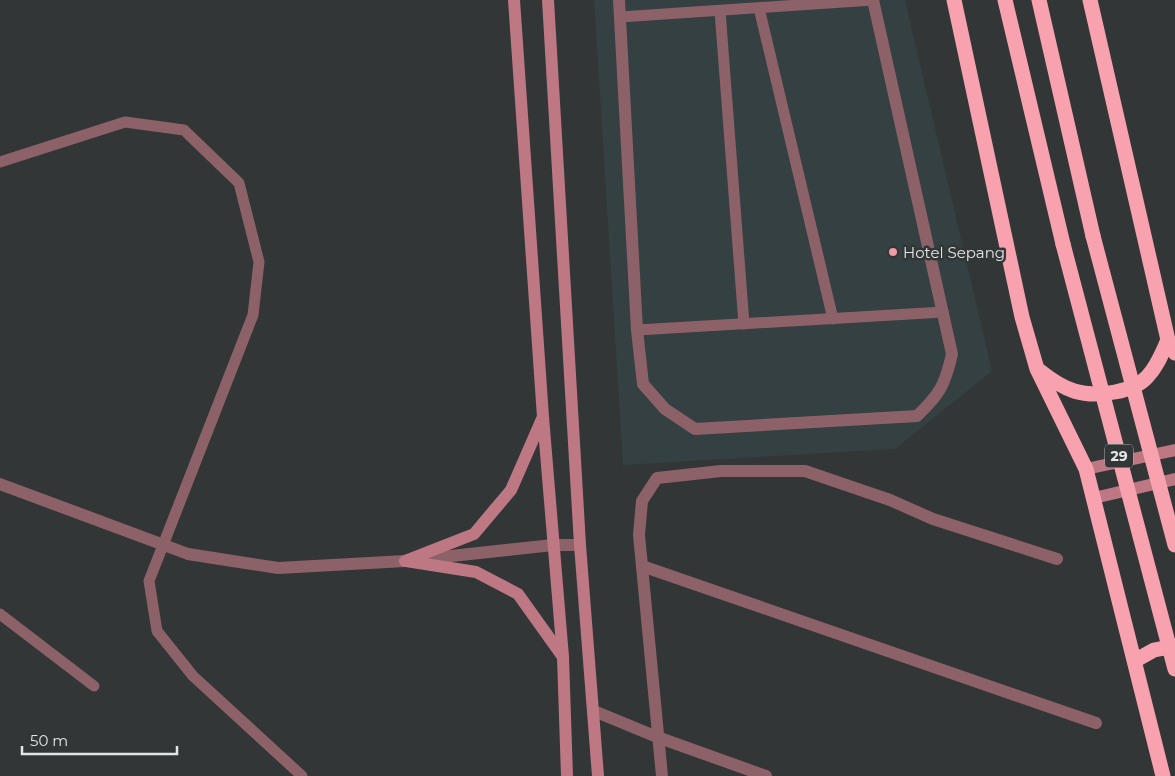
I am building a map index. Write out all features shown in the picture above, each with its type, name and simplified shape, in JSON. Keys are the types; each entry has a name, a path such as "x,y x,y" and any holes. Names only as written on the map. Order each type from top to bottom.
{"highway":[{"path":"954,0 1022,317 1037,369 1086,470 1136,660 1163,776"},
{"name":"29","path":"1005,0 1063,244 1175,669"},
{"name":"29","path":"1039,0 1093,236 1175,545"},
{"path":"1037,369 1057,384 1074,392 1096,396 1127,390 1146,378 1171,346 1090,0"},
{"path":"1136,660 1154,650 1175,646"}],"main road":[{"path":"514,0 543,417 563,657 567,776"},
{"path":"548,0 580,545 598,776"},
{"path":"404,561 474,534 511,490 543,417"},
{"path":"1086,470 1175,450"},
{"path":"1094,498 1175,479"},
{"path":"404,561 476,572 518,594 563,657"}],"street":[{"path":"619,0 637,330 644,384 665,409 695,429 917,416 934,400 942,388 952,354 873,0"},
{"path":"662,776 639,535 642,501 657,478 721,471 804,471 890,500 933,519 1057,559"},
{"path":"0,484 188,554 278,568 404,561 553,545 580,545"},
{"path":"642,566 1096,724"},
{"path":"594,711 657,737 766,776"}],"lane":[{"path":"620,17 873,0"},
{"path":"759,8 833,318"},
{"path":"720,11 744,324"},
{"path":"0,162 125,122 184,130 239,182 259,262 253,315 149,581 157,631 194,676 302,776"},
{"path":"637,330 943,312"},
{"path":"0,614 94,686"}],"shaded area":[{"path":"594,0 905,0 992,371 895,449 623,465"}],"place":[{"name":"Hotel Sepang","path":"893,252"}]}
